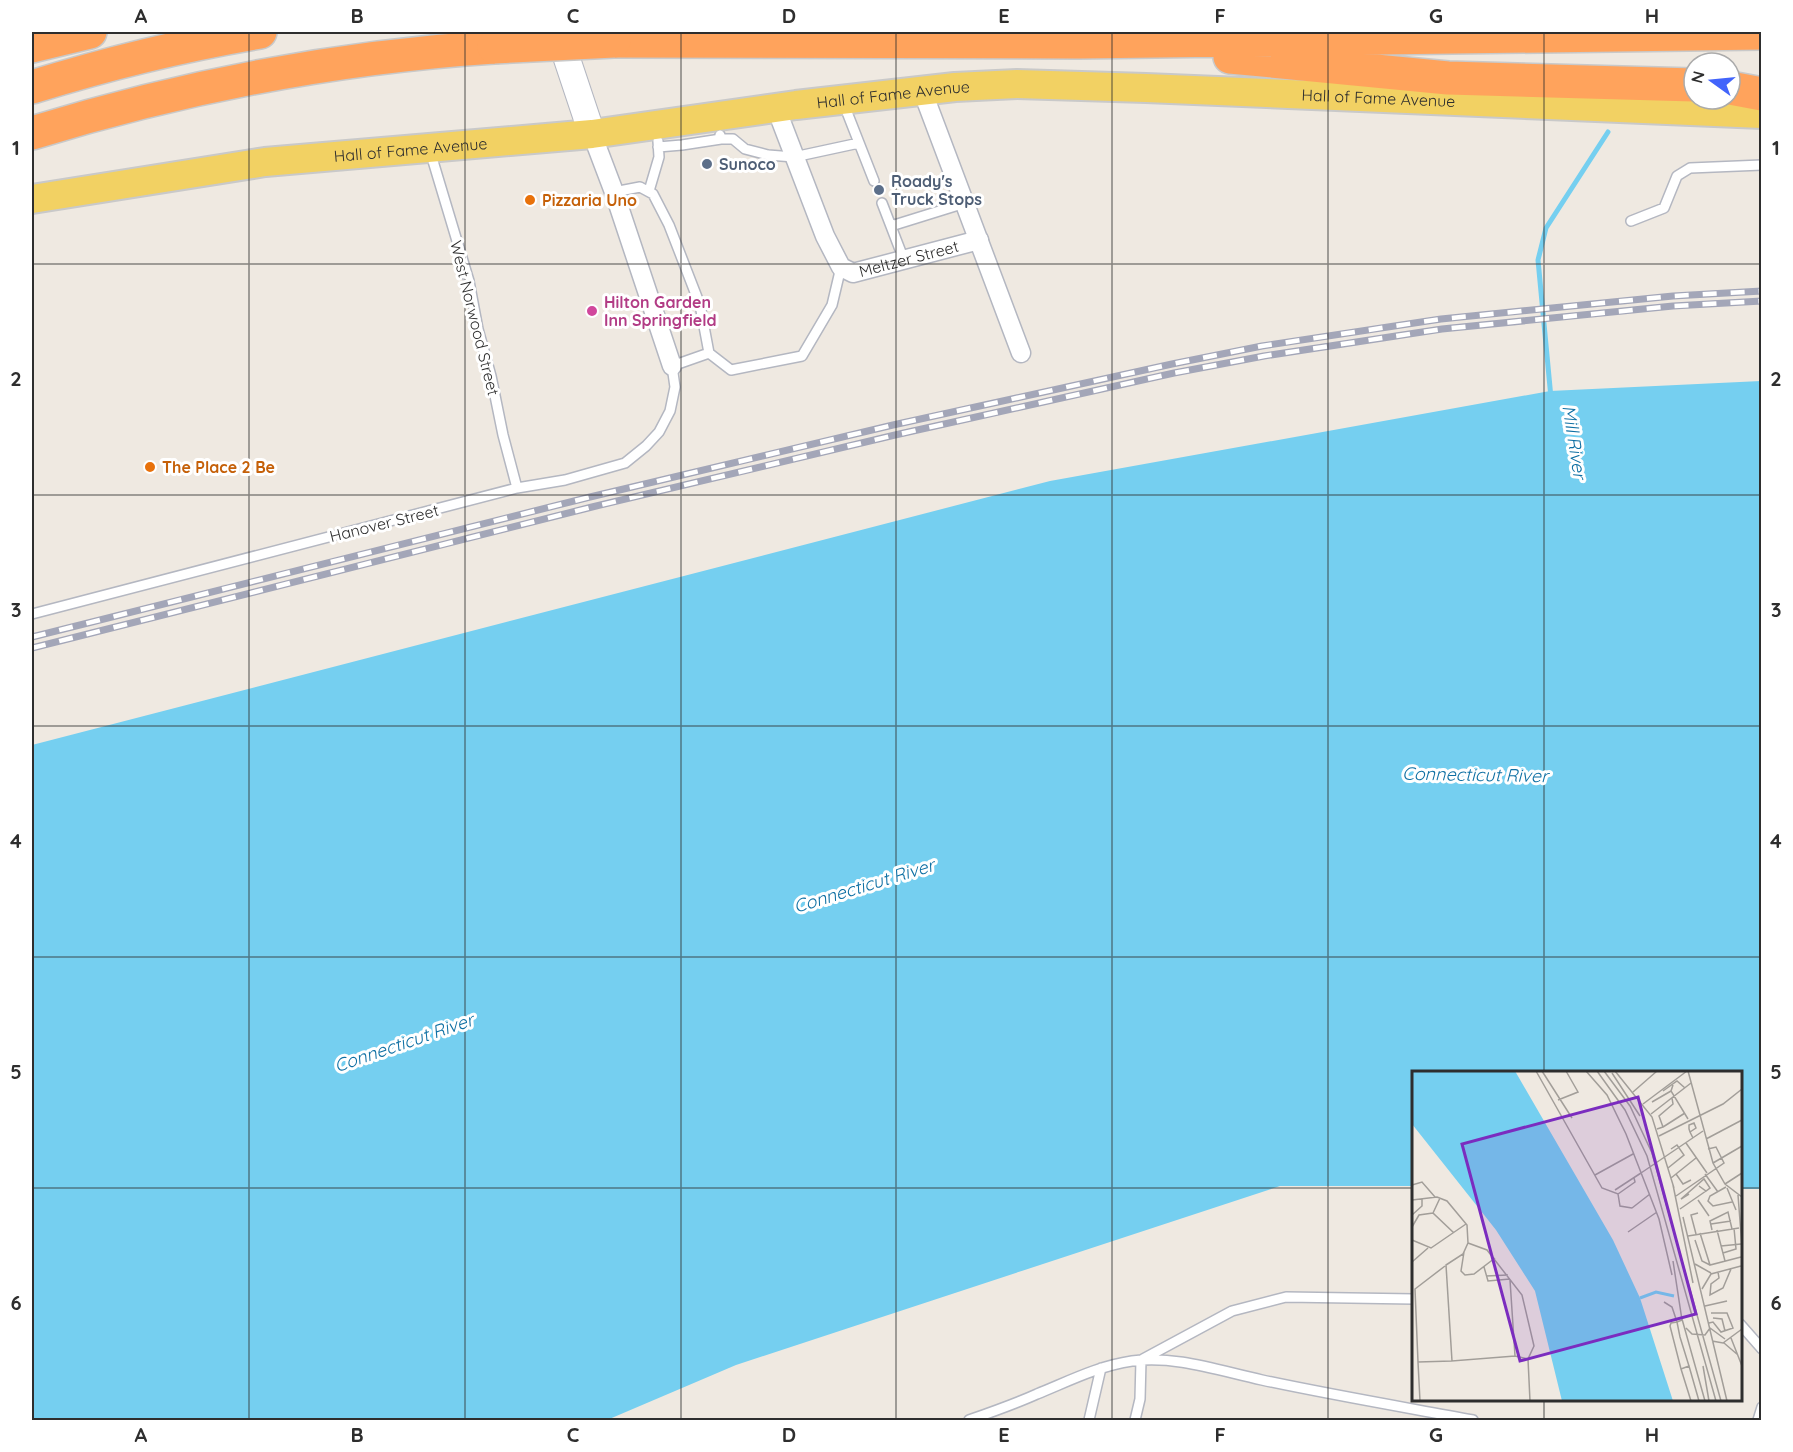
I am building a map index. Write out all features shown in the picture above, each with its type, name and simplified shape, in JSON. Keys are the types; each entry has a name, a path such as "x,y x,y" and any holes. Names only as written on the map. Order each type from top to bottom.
{"highway":[{"path":"32,46 90,32"},
{"path":"32,87 131,59 260,32"},
{"path":"32,133 138,103 271,74 405,55 494,47 614,41 1079,42 1761,33"},
{"path":"1079,42 1411,75 1682,85"},
{"path":"1742,90 1761,94"},
{"path":"32,139 73,121"}],"main road":[{"path":"558,32 592,134"},
{"name":"Hall of Fame Avenue","path":"32,200 265,162 592,134 657,136 719,128 776,108 922,90 986,85 1082,85 1761,114"}],"street":[{"path":"922,90 1021,353"},
{"path":"776,108 825,236 841,267"},
{"path":"592,134 614,192 672,366"},
{"name":"Meltzer Street","path":"841,267 853,273 979,240"}],"lane":[{"path":"843,100 874,181"},
{"path":"719,128 745,149 768,155 794,157 859,144"},
{"path":"649,191 659,157 657,136"},
{"name":"West Norwood Street","path":"429,149 468,281 517,489"},
{"path":"1631,221 1664,208 1677,176 1690,168 1761,165"},
{"path":"614,192 640,187 653,194 669,225 700,305 709,353 731,370 802,356 832,305 841,267"},
{"path":"882,203 904,260"},
{"path":"891,226 965,203"},
{"path":"672,366 709,353"},
{"name":"Hanover Street","path":"32,614 625,463 646,446 658,432 670,411 675,387 672,366"},
{"path":"1141,1360 1232,1311 1286,1297 1412,1299"},
{"path":"1742,1326 1761,1349"},
{"path":"1135,1420 1140,1399 1141,1360"},
{"path":"969,1420 1101,1368 1141,1360 1158,1360 1194,1365 1473,1420"},
{"path":"1089,1420 1101,1368"},
{"path":"1758,1420 1761,1407"}],"water":[{"name":"Connecticut River","path":"1761,381 1761,1189 1742,1189 1742,1071 1412,1071 1412,1186 1280,1186 736,1365 607,1420 32,1420 32,745 1050,481 1550,391"}],"waterway":[{"name":"Mill River","path":"1551,398 1538,260 1546,228 1608,132"}],"railway":[{"path":"32,637 590,497 893,425 1172,364 1262,346 1441,319 1673,296 1762,291"},
{"path":"32,648 592,507 895,435 1174,373 1264,356 1442,329 1673,306 1762,301"}],"place":[{"name":"Sunoco","path":"707,164"},
{"name":"Roady's Truck Stops","path":"879,190"},
{"name":"Pizzaria Uno","path":"530,200"},
{"name":"Hilton Garden Inn Springfield","path":"592,311"},
{"name":"The Place 2 Be","path":"150,467"}]}
